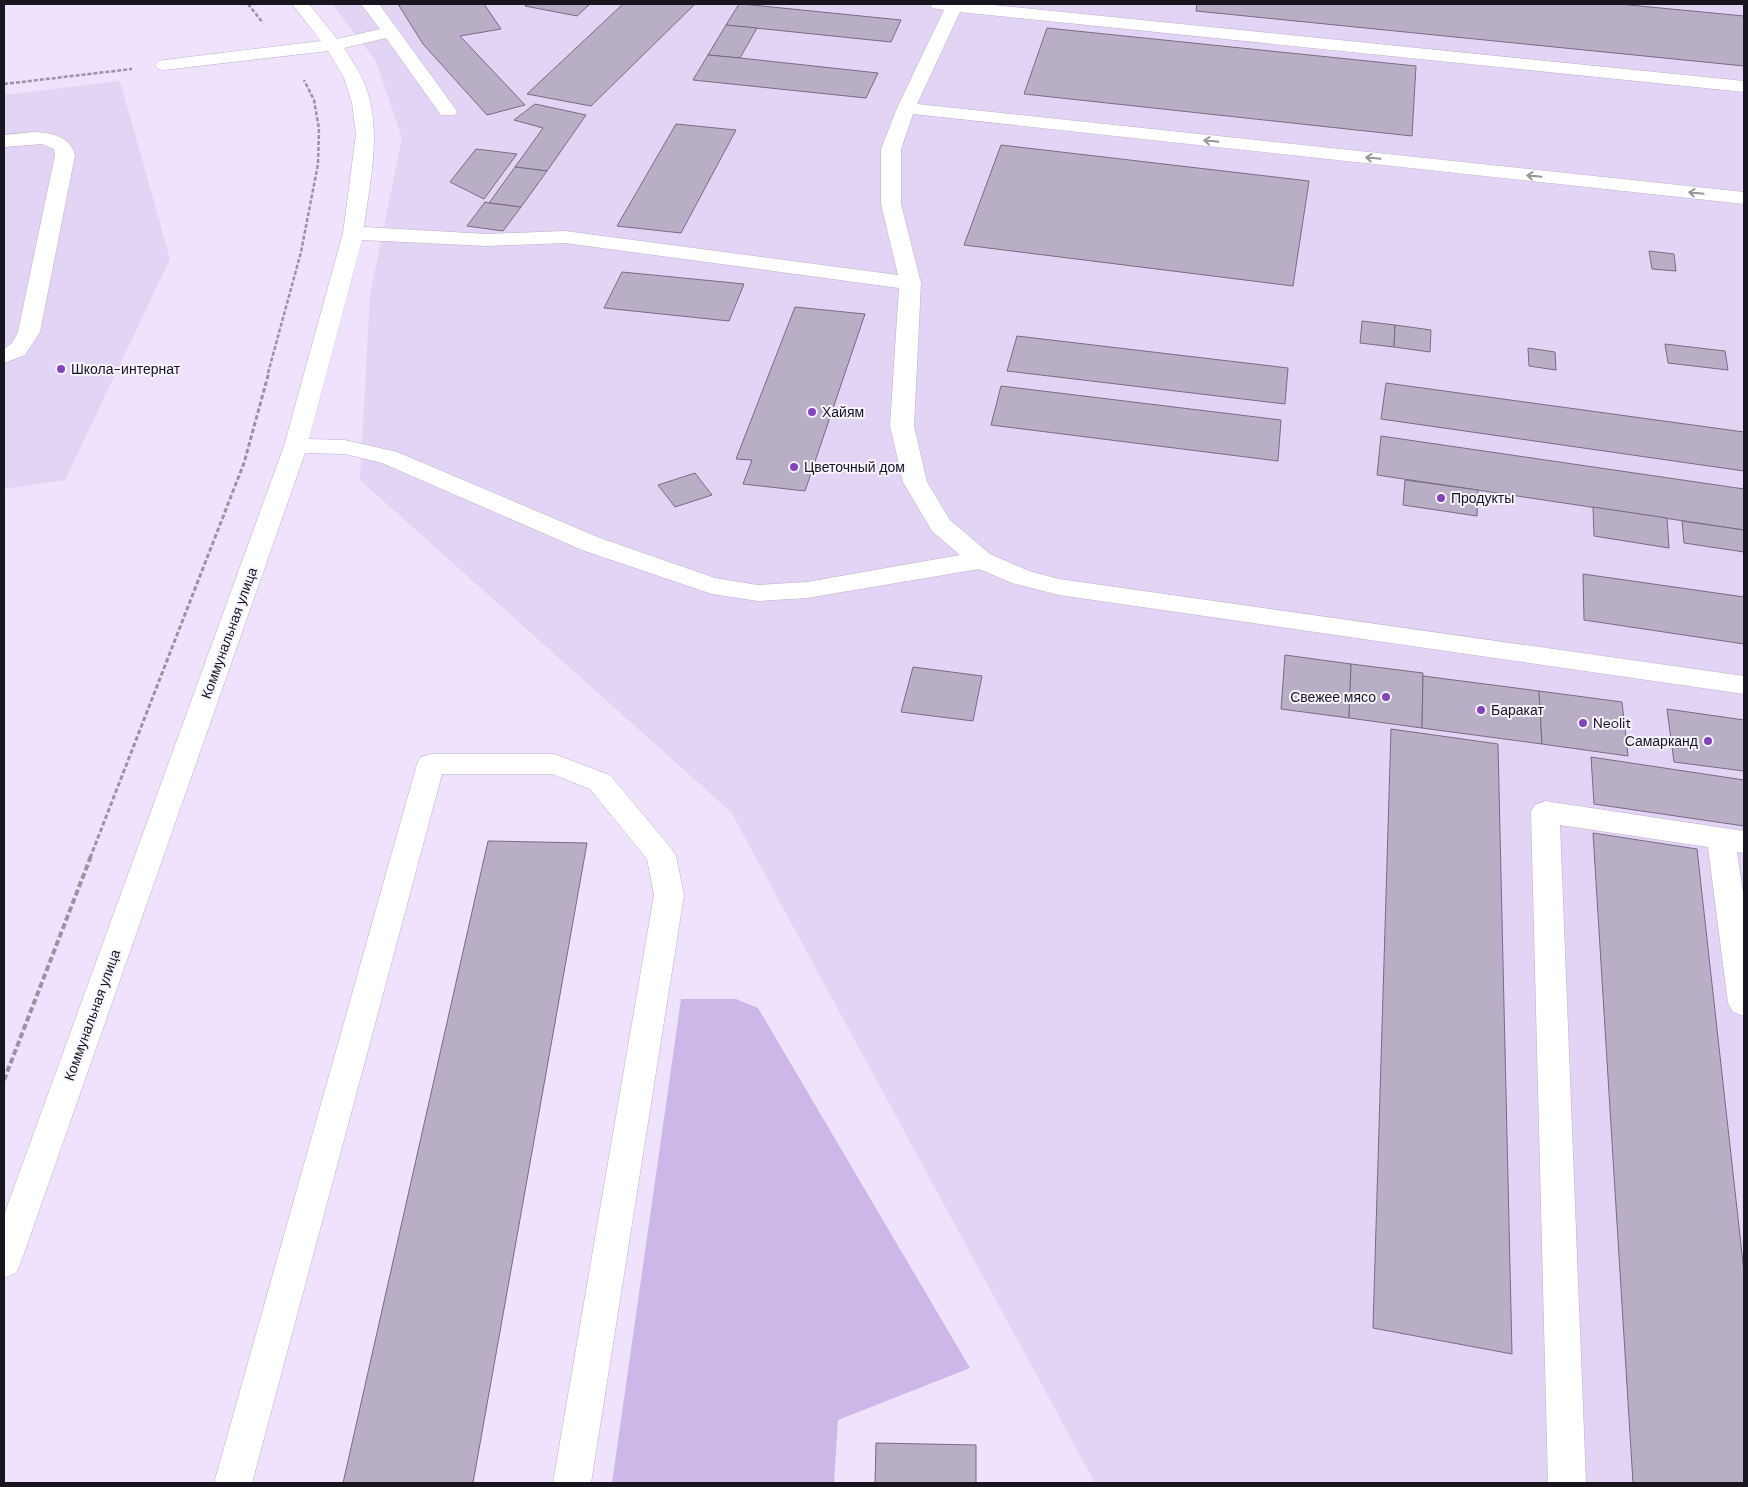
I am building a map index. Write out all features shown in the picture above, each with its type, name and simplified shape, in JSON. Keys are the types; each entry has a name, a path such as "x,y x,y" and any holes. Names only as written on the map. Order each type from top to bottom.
{"street":[{"name":"Коммунальная улица","path":"4,1262 296,446 353,233 366,134 361,103 353,78 333,45 300,4"},
{"path":"370,4 448,112"},
{"path":"1744,86 1141,18 946,5 891,149 891,204 910,283 902,426 915,482 941,525 981,560 1021,577 1059,587 1744,685"},
{"path":"164,65 333,45 391,32"},
{"path":"906,108 1744,198"},
{"path":"4,141 39,137 54,140 63,146 65,155 29,332 24,344 12,354 4,356"},
{"path":"353,233 487,240 565,237 910,283"},
{"path":"296,446 345,447 389,456 590,544 712,586 758,593 807,590 981,560"},
{"path":"233,1483 431,764 554,764 600,782 661,856 669,895 572,1483"},
{"path":"1567,1483 1545,812 1733,840 1744,1003"}],"path":[{"path":"4,1080 244,464 300,252 318,164 319,129 314,100 299,69 248,4"},
{"path":"4,84 164,65"}],"shaded area":[{"path":"332,4 1744,4 1744,1483 1095,1483 731,812 360,480 370,295 402,138 376,61"},
{"name":"Школа-интернат","path":"120,81 170,259 65,480 4,489 4,95"},
{"path":"681,999 736,999 758,1008 970,1368 838,1420 834,1483 612,1483"}],"building":[{"path":"398,4 484,4 501,29 460,36 525,105 487,115 423,44"},
{"path":"528,4 590,4 577,16 525,6"},
{"path":"623,4 695,4 591,106 527,94"},
{"path":"739,4 901,20 891,42 726,25"},
{"path":"1197,4 1619,4 1744,16 1744,66 1196,11"},
{"path":"726,25 757,28 740,58 708,55"},
{"path":"1047,28 1416,66 1412,136 1024,94"},
{"path":"708,55 878,73 866,98 693,80"},
{"path":"535,104 586,115 547,171 515,167 543,128 514,120"},
{"path":"676,124 736,130 681,233 617,226"},
{"path":"1001,145 1309,181 1293,286 964,245"},
{"path":"476,149 517,154 484,199 450,182"},
{"path":"515,167 547,171 521,207 489,203"},
{"path":"485,202 521,207 503,231 467,226"},
{"path":"1649,251 1674,254 1676,271 1652,269"},
{"path":"622,272 744,284 729,321 604,308"},
{"path":"795,307 865,314 805,491 743,484 752,460 736,459"},
{"path":"1362,321 1395,325 1394,347 1360,343"},
{"path":"1395,325 1431,330 1430,352 1394,347"},
{"path":"1017,336 1288,368 1285,404 1007,371"},
{"path":"1665,344 1725,351 1728,370 1668,363"},
{"path":"1528,348 1555,352 1556,370 1529,366"},
{"path":"1386,383 1744,432 1744,471 1381,419"},
{"path":"1001,386 1281,420 1278,461 991,425"},
{"path":"1381,436 1744,489 1744,530 1377,475"},
{"path":"695,473 712,495 675,507 658,485"},
{"name":"Продукты","path":"1405,480 1478,490 1477,516 1403,505"},
{"path":"1593,507 1667,518 1669,548 1594,536"},
{"path":"1682,521 1744,530 1744,552 1684,543"},
{"path":"1583,574 1744,597 1744,644 1584,620"},
{"path":"1285,655 1351,664 1349,718 1281,709"},
{"name":"Свежее мясо","path":"1351,664 1423,673 1422,728 1349,718"},
{"path":"913,667 982,676 973,721 901,712"},
{"name":"Баракат","path":"1423,676 1539,691 1542,744 1422,728"},
{"name":"Neolit","path":"1539,691 1622,702 1628,756 1542,744"},
{"name":"Самарканд","path":"1667,709 1744,720 1744,771 1674,762"},
{"path":"1391,729 1498,744 1512,1354 1373,1328"},
{"path":"1591,757 1744,780 1744,826 1594,804"},
{"path":"1593,833 1697,849 1744,1272 1744,1483 1633,1483"},
{"path":"488,841 587,843 473,1483 343,1483"},
{"path":"876,1443 976,1445 976,1483 875,1483"}],"place":[{"name":"Школа-интернат","path":"61,369"},
{"name":"Хайям","path":"812,412"},
{"name":"Цветочный дом","path":"794,467"},
{"name":"Продукты","path":"1441,498"},
{"name":"Свежее мясо","path":"1386,697"},
{"name":"Баракат","path":"1481,710"},
{"name":"Neolit","path":"1583,723"},
{"name":"Самарканд","path":"1708,741"}]}
